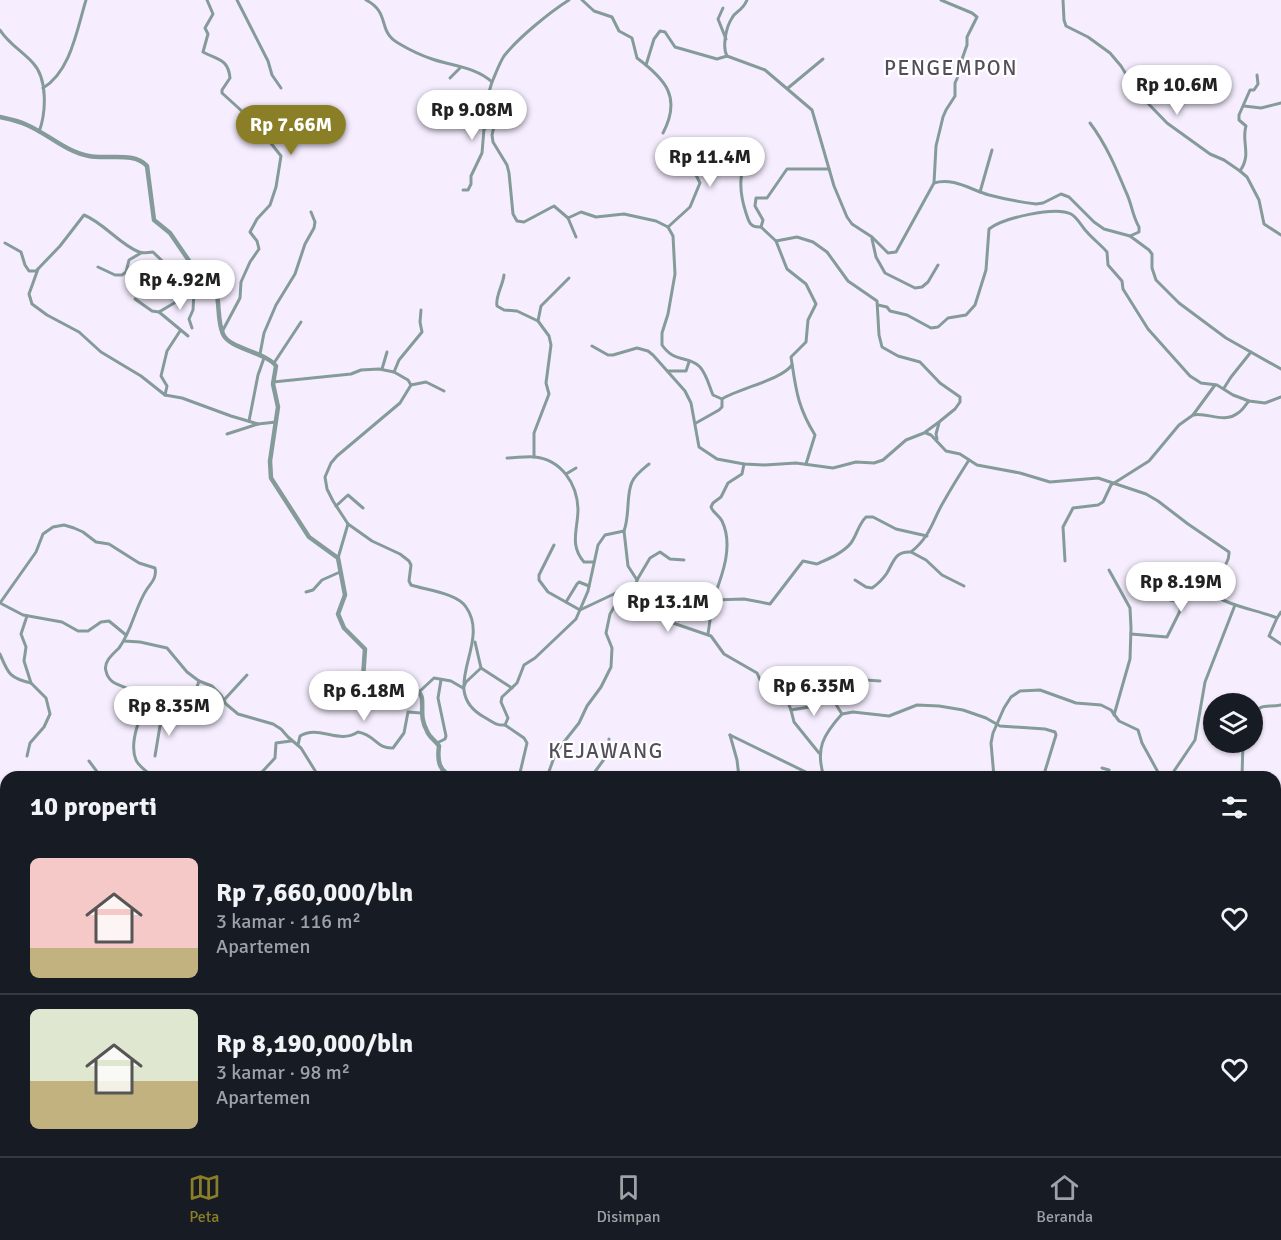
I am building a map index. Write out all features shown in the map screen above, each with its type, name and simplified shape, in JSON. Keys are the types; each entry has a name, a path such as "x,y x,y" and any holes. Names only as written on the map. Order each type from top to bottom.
{"street":[{"path":"43,88 54,80 68,56 86,0"},
{"path":"207,0 213,14 205,28 208,34 203,52 219,57 227,68 230,78 222,93 255,123 281,156 276,187 270,205 257,219 250,232 259,249 250,262 241,282 240,298 222,331"},
{"path":"237,0 268,61 272,75 281,88"},
{"path":"366,0 381,11 387,32 396,42 431,58 484,76 492,82"},
{"path":"569,0 502,58 486,102 495,124 492,138 507,165 515,218 517,221 524,222 554,206 568,218 576,237"},
{"path":"582,0 594,11 612,17 619,31 632,38 637,58 660,78 672,103 670,119 663,133"},
{"path":"727,56 724,51 733,17 744,9 747,0"},
{"path":"646,65 654,39 660,31 665,32 675,47 717,59 727,56 765,70 788,88 814,114 829,169 847,217 852,224 872,237 888,253 896,252 934,183 936,146 946,110 955,96 955,83 960,72 967,37 976,17 972,13 941,0"},
{"path":"1063,0 1066,26 1088,37 1110,53 1122,66 1137,92 1167,123 1247,177 1261,204 1264,224 1281,235"},
{"path":"723,8 718,20 726,39"},
{"path":"0,30 8,42 37,69 43,88 43,115 39,132"},
{"path":"788,88 823,59"},
{"path":"450,78 462,68"},
{"path":"1240,171 1247,160 1244,133 1246,125 1239,120 1250,90 1254,90 1258,84 1257,75"},
{"path":"1244,106 1261,108 1281,103"},
{"path":"0,117 26,124 84,155 124,158 144,163 149,171 154,220 170,233 208,287 216,291 225,339 276,366 274,387 278,406 270,462 273,484 309,537 339,556"},
{"path":"1090,123 1110,156 1139,227 1139,232 1130,236"},
{"path":"463,190 468,190 471,185 471,176 482,153 484,129 495,124"},
{"path":"748,146 740,184 741,198 749,224 753,227 761,227 776,242 787,269 806,284 816,304 808,320 806,342 791,357 796,398 815,435 806,464"},
{"path":"668,227 694,202 700,183 694,171 708,160 706,148 711,147 732,159 739,155 746,155"},
{"path":"980,192 992,150"},
{"path":"761,227 763,220 755,206 756,198 767,198 787,170 829,169"},
{"path":"934,183 940,181 957,183 980,192 1029,203 1043,203 1062,194 1069,197 1094,222 1104,228 1130,236 1152,254 1154,276 1160,286 1226,338 1281,369"},
{"path":"1043,203 1044,213"},
{"path":"249,421 262,357 264,333 280,296 295,273 305,244 314,228 315,222 311,212"},
{"path":"568,218 581,212 596,217 624,214 656,221 668,227 673,236 675,274 662,340 664,348 672,356 701,367 713,395 722,399"},
{"path":"879,305 890,311 907,315 932,328 938,327 948,318 966,315 975,305 986,270 989,229 1000,223 1058,212 1075,217 1088,234 1107,252 1108,265 1122,281 1123,289 1160,344 1190,376 1201,383 1215,384 1249,401 1265,403 1281,398"},
{"path":"141,253 84,215 60,246 38,269 29,294 32,304 79,332 101,352 141,376 165,394 258,424"},
{"path":"592,346 604,354 613,355 642,348 648,351 685,391 696,423 699,447 717,459 744,464 806,464 833,468 856,462 880,462 906,440 924,433 955,409 960,402 960,397 940,383 920,362 898,356 882,347 879,335 879,305 875,299 848,281 827,252 797,237 776,242"},
{"path":"872,237 876,257 885,273 915,288 922,287 928,282 938,265"},
{"path":"5,243 21,252 29,271 38,269"},
{"path":"98,267 122,276 126,272 129,260 141,253 153,252 192,290 193,310 189,319 192,328"},
{"path":"504,275 497,306 504,310 517,311 537,321 546,329 551,345 546,375 549,394 534,433 534,457"},
{"path":"537,321 541,306 569,278"},
{"path":"159,312 192,290 208,287"},
{"path":"135,299 152,311 159,312 188,336"},
{"path":"394,372 399,360 422,332 421,310"},
{"path":"274,363 301,322"},
{"path":"165,394 167,386 161,376 164,357 180,331"},
{"path":"1224,388 1251,351"},
{"path":"382,369 387,352"},
{"path":"667,371 686,371 689,362"},
{"path":"722,399 779,375 792,365"},
{"path":"274,387 370,369 394,372 408,380 411,385"},
{"path":"444,391 422,381 411,385 400,403 331,462 326,477 327,489 348,524 372,541 400,554 409,561 411,585 441,593 463,603 469,614 481,668 513,688"},
{"path":"1065,561 1063,527 1069,514 1077,506 1098,506 1103,502 1113,483 1149,461 1179,424 1193,415 1215,384"},
{"path":"696,423 719,410 722,407 722,399"},
{"path":"1193,415 1232,417 1249,401"},
{"path":"226,434 258,424 276,422"},
{"path":"939,422 936,434 939,444"},
{"path":"924,433 930,433 946,451 960,454 977,465 1020,473 1050,482 1089,478 1113,483 1158,501 1188,525 1229,552 1228,561 1209,589 1199,599 1186,599 1181,602 1144,597"},
{"path":"507,458 534,457 553,462 561,467 573,489 578,508 574,533 579,556 584,562 592,562"},
{"path":"911,552 927,536 943,502 969,460"},
{"path":"637,580 628,567 624,531 629,515 630,489 633,480 649,464"},
{"path":"708,634 713,600 724,568 727,542 723,521 711,507 721,497 728,483 742,474 744,464"},
{"path":"566,474 576,468"},
{"path":"336,506 348,495 363,508"},
{"path":"713,600 744,599 770,604 803,561 817,564 833,557 850,544 860,523 866,517 873,517 897,529 927,536"},
{"path":"348,524 339,556 345,595 338,614 344,628 365,649 363,678 366,681 379,680 406,685 419,692 422,699 421,713 427,733 437,742 439,763 444,771"},
{"path":"126,635 109,621 101,622 94,628 83,631 73,629 62,622 27,616 1,604 36,552 43,534 53,527 68,526 83,532 96,542 109,544 139,563 155,568 154,579 140,599 124,641 107,663 105,671 116,685 127,688 146,704 165,713"},
{"path":"505,725 508,718 501,700 517,683 524,665 572,625 589,586 592,562 601,538 611,532 624,531"},
{"path":"554,545 539,575 539,580 548,592 580,610"},
{"path":"634,594 637,580 650,558 660,552 670,559 684,560"},
{"path":"855,580 866,587 873,588 885,575 895,557 911,552 926,560 942,575 964,586"},
{"path":"1109,570 1130,608 1131,634 1130,659 1114,715"},
{"path":"306,592 313,590 322,580 342,571"},
{"path":"566,602 579,582 589,586"},
{"path":"1209,589 1210,593 1235,605 1277,618"},
{"path":"580,610 616,593 634,594 670,622 708,634 724,654 757,673 765,691 774,693 806,679 812,679 826,689 842,714"},
{"path":"550,771 556,752 579,723 611,668 612,648 606,633 609,614 618,598 616,593"},
{"path":"648,606 652,602 658,604 679,620"},
{"path":"1131,634 1167,637 1180,611 1181,602"},
{"path":"1174,771 1195,740 1205,682 1235,605"},
{"path":"1281,612 1269,636 1281,644"},
{"path":"27,616 21,634 26,645 24,661 31,683 46,698 50,714 44,727 30,743 27,756"},
{"path":"474,640 463,679 467,700 477,713 493,723 505,725 527,741 520,771"},
{"path":"124,641 140,642 170,650 187,672 199,681 212,686 229,708 238,714 278,726 291,741 298,745 316,771"},
{"path":"0,654 6,671 18,680 31,683"},
{"path":"463,688 481,668"},
{"path":"224,700 247,675"},
{"path":"419,692 430,679 434,678 458,683 463,688"},
{"path":"791,710 809,707 813,689 812,679"},
{"path":"826,689 850,679 880,681"},
{"path":"437,742 445,739 446,736 439,704 438,692 441,680"},
{"path":"155,756 160,726 165,713 173,704 191,704 199,681"},
{"path":"789,688 787,700 794,722 819,753 823,771"},
{"path":"993,771 991,743 996,724 1011,698 1026,689 1040,690 1076,703 1101,705 1111,710 1119,721 1138,730 1144,747 1157,771"},
{"path":"146,704 138,723 134,754 140,766 146,771"},
{"path":"819,753 830,729 842,714 853,712 889,716 917,705 939,706 963,710 1011,728 1036,727 1055,732 1045,771"},
{"path":"1263,706 1281,705"},
{"path":"298,745 300,736 305,733 317,732 347,738 358,732 370,736 381,746 393,748 404,733 408,712 421,713"},
{"path":"738,771 730,735 804,771"},
{"path":"595,771 608,754 609,739"},
{"path":"263,771 275,758 276,743 291,741"},
{"path":"1242,771 1243,753"},
{"path":"89,761 96,771"},
{"path":"1102,768 1109,771"}],"district":[{"name":"PENGEMPON","path":"951,68"},
{"name":"KEJAWANG","path":"606,751"}]}
